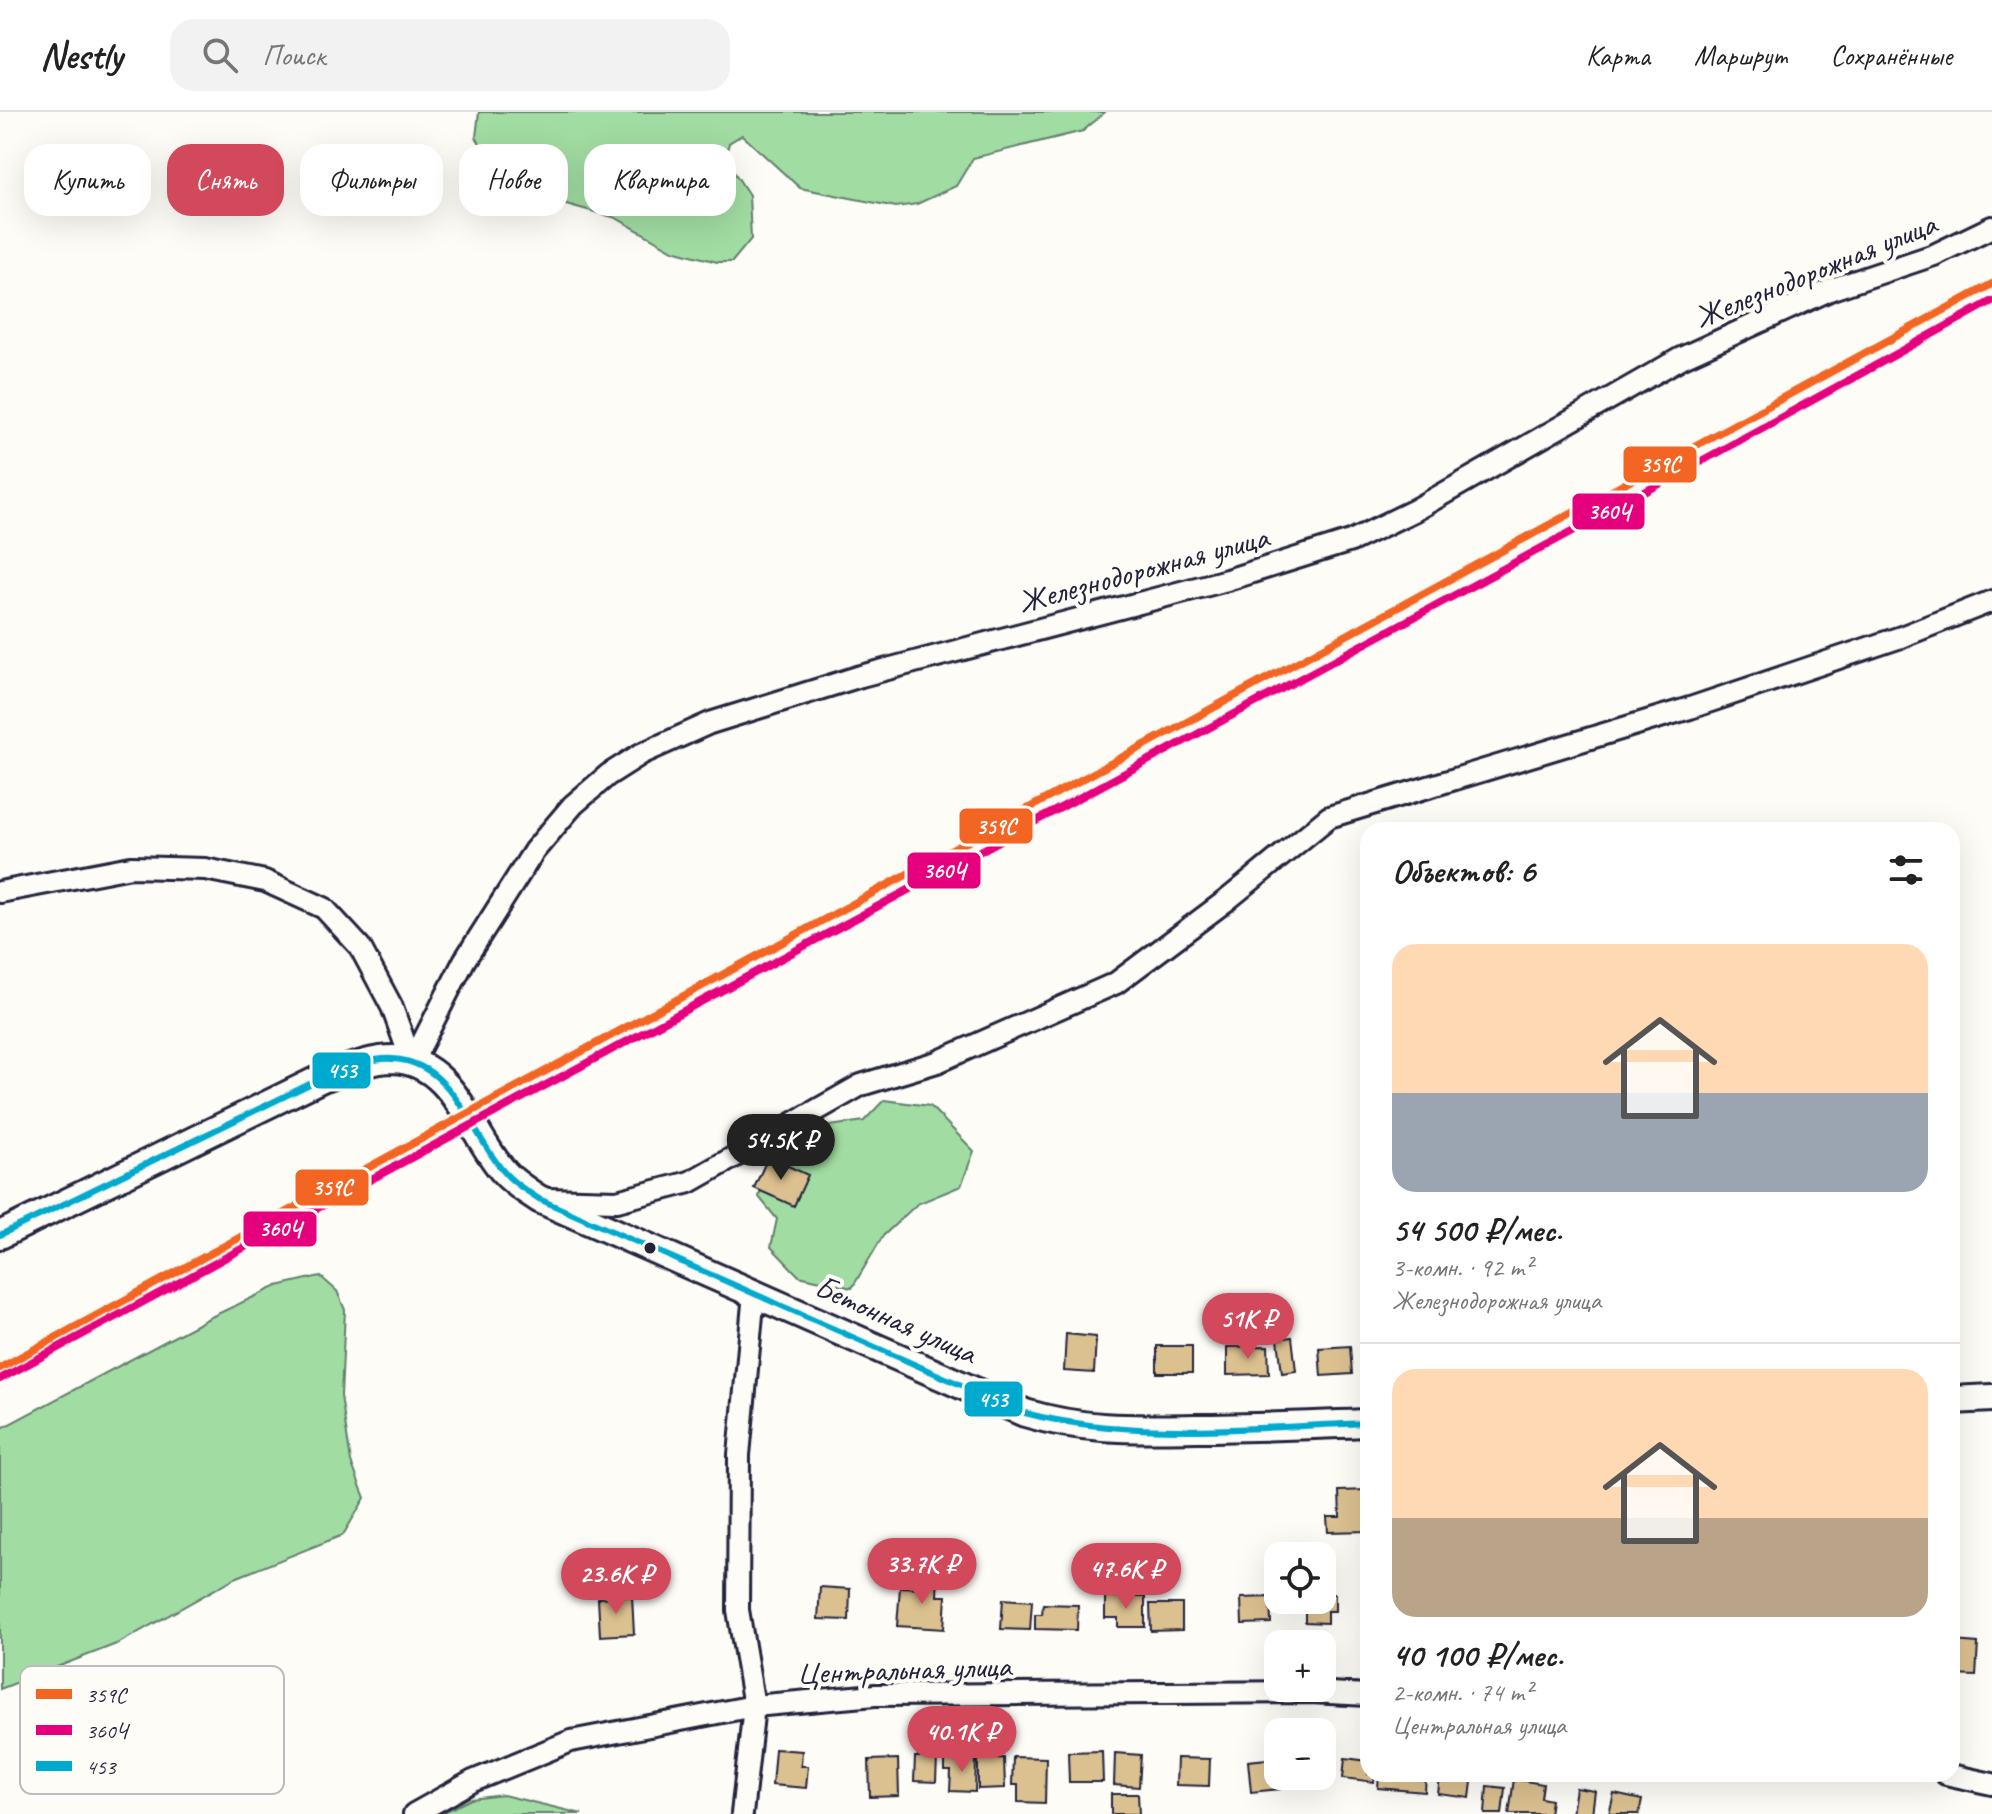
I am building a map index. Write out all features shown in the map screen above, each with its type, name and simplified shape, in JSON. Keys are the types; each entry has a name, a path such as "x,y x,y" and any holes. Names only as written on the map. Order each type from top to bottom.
{"main road":[{"path":"0,1235 322,1078 376,1061 394,1059 412,1063"},
{"name":"Бетонная улица","path":"412,1063 432,1072 446,1085 503,1171 539,1199 991,1398 1054,1421 1100,1429 1360,1423"},
{"path":"1960,1400 1992,1398"}],"street":[{"name":"Железнодорожная улица","path":"412,1063 464,961 534,851 573,805 608,775 641,754 710,723 861,676 1227,580 1351,541 1415,510 1681,358 1832,289 1934,255 1992,227"},
{"path":"539,1199 617,1201 690,1182 861,1085 937,1062 1116,983 1227,900 1329,817 1690,708 1901,637 1992,601"},
{"path":"0,892 131,867 205,869 265,881 324,908 360,947 392,1007 412,1063"},
{"path":"742,1814 754,1706 738,1610 739,1455 754,1293"},
{"name":"Центральная улица","path":"414,1814 473,1781 571,1741 754,1706 875,1695 1294,1692 1360,1695"},
{"path":"1960,1777 1992,1784"}],"green space":[{"path":"479,112 1105,112 1083,131 973,158 956,186 917,204 896,207 800,188 742,135 729,144 584,144 584,209 568,205 568,144 480,144 476,137"},
{"path":"736,175 749,195 751,239 732,262 717,262 673,250 609,216 736,216"},
{"path":"884,1100 930,1106 974,1151 961,1186 917,1204 883,1236 852,1288 799,1276 771,1247 777,1219 759,1197 767,1166 830,1126 864,1121"},
{"path":"320,1276 337,1291 345,1310 341,1396 351,1462 365,1498 343,1535 235,1578 119,1643 60,1666 20,1666 20,1681 0,1689 0,1429 209,1318 277,1286"},
{"path":"503,1795 582,1814 440,1814 471,1799"}],"building":[{"path":"768,1157 808,1175 794,1206 754,1188"},
{"path":"1066,1334 1096,1337 1094,1373 1064,1371"},
{"path":"1292,1337 1296,1371 1282,1373 1278,1339"},
{"path":"1157,1346 1192,1346 1192,1373 1157,1373"},
{"path":"1268,1346 1269,1374 1227,1375 1227,1347"},
{"path":"1350,1346 1352,1374 1321,1376 1319,1348"},
{"path":"1360,1490 1360,1531 1328,1532 1327,1517 1340,1517 1339,1491"},
{"path":"924,1576 938,1577 937,1596 946,1596 944,1629 897,1626 900,1587 923,1588"},
{"path":"820,1587 850,1589 849,1620 818,1619"},
{"path":"632,1596 634,1634 600,1636 598,1598"},
{"path":"1105,1596 1145,1597 1145,1627 1118,1627 1118,1618 1105,1618"},
{"path":"1264,1597 1264,1614 1271,1614 1271,1623 1242,1624 1241,1598"},
{"path":"1003,1599 1032,1601 1030,1630 1001,1629"},
{"path":"1043,1604 1078,1605 1077,1630 1035,1629 1035,1614 1042,1614"},
{"path":"1150,1604 1182,1604 1182,1630 1151,1631"},
{"path":"1305,1614 1327,1614 1327,1623 1305,1622"},
{"path":"1960,1642 1978,1643 1976,1676 1960,1675"},
{"path":"775,1749 802,1751 801,1766 808,1766 806,1788 772,1785"},
{"path":"1102,1751 1103,1782 1069,1782 1068,1752"},
{"path":"1115,1753 1141,1755 1139,1787 1114,1785"},
{"path":"915,1757 937,1757 936,1782 914,1781"},
{"path":"945,1757 976,1758 975,1792 950,1791 951,1771 945,1771"},
{"path":"1013,1757 1046,1758 1045,1803 1018,1802 1018,1785 1012,1785"},
{"path":"1004,1758 1005,1788 978,1789 978,1759"},
{"path":"1177,1758 1210,1759 1209,1786 1176,1785"},
{"path":"1345,1758 1360,1760 1360,1780 1343,1778"},
{"path":"898,1759 899,1796 870,1797 869,1760"},
{"path":"1264,1759 1264,1790 1270,1790 1251,1792 1248,1761"},
{"path":"1378,1782 1426,1782 1425,1792 1378,1788"},
{"path":"1439,1782 1472,1782 1470,1798 1438,1794"},
{"path":"1514,1782 1543,1784 1541,1798 1551,1800 1549,1814 1509,1814"},
{"path":"1487,1786 1505,1788 1502,1814 1485,1814"},
{"path":"1576,1788 1595,1791 1592,1814 1572,1814"},
{"path":"1111,1794 1138,1794 1139,1814 1111,1814"},
{"path":"1614,1794 1642,1800 1639,1814 1609,1814"}],"transit line":[{"name":"359С","path":"0,1368 1992,284"},
{"name":"360Ч","path":"0,1379 1453,596 1992,301"},
{"name":"453","path":"0,1235 322,1078 366,1062 393,1059 414,1063 432,1073 459,1103 505,1173 539,1199 1025,1413 1065,1422 1151,1430 1360,1423"}]}
